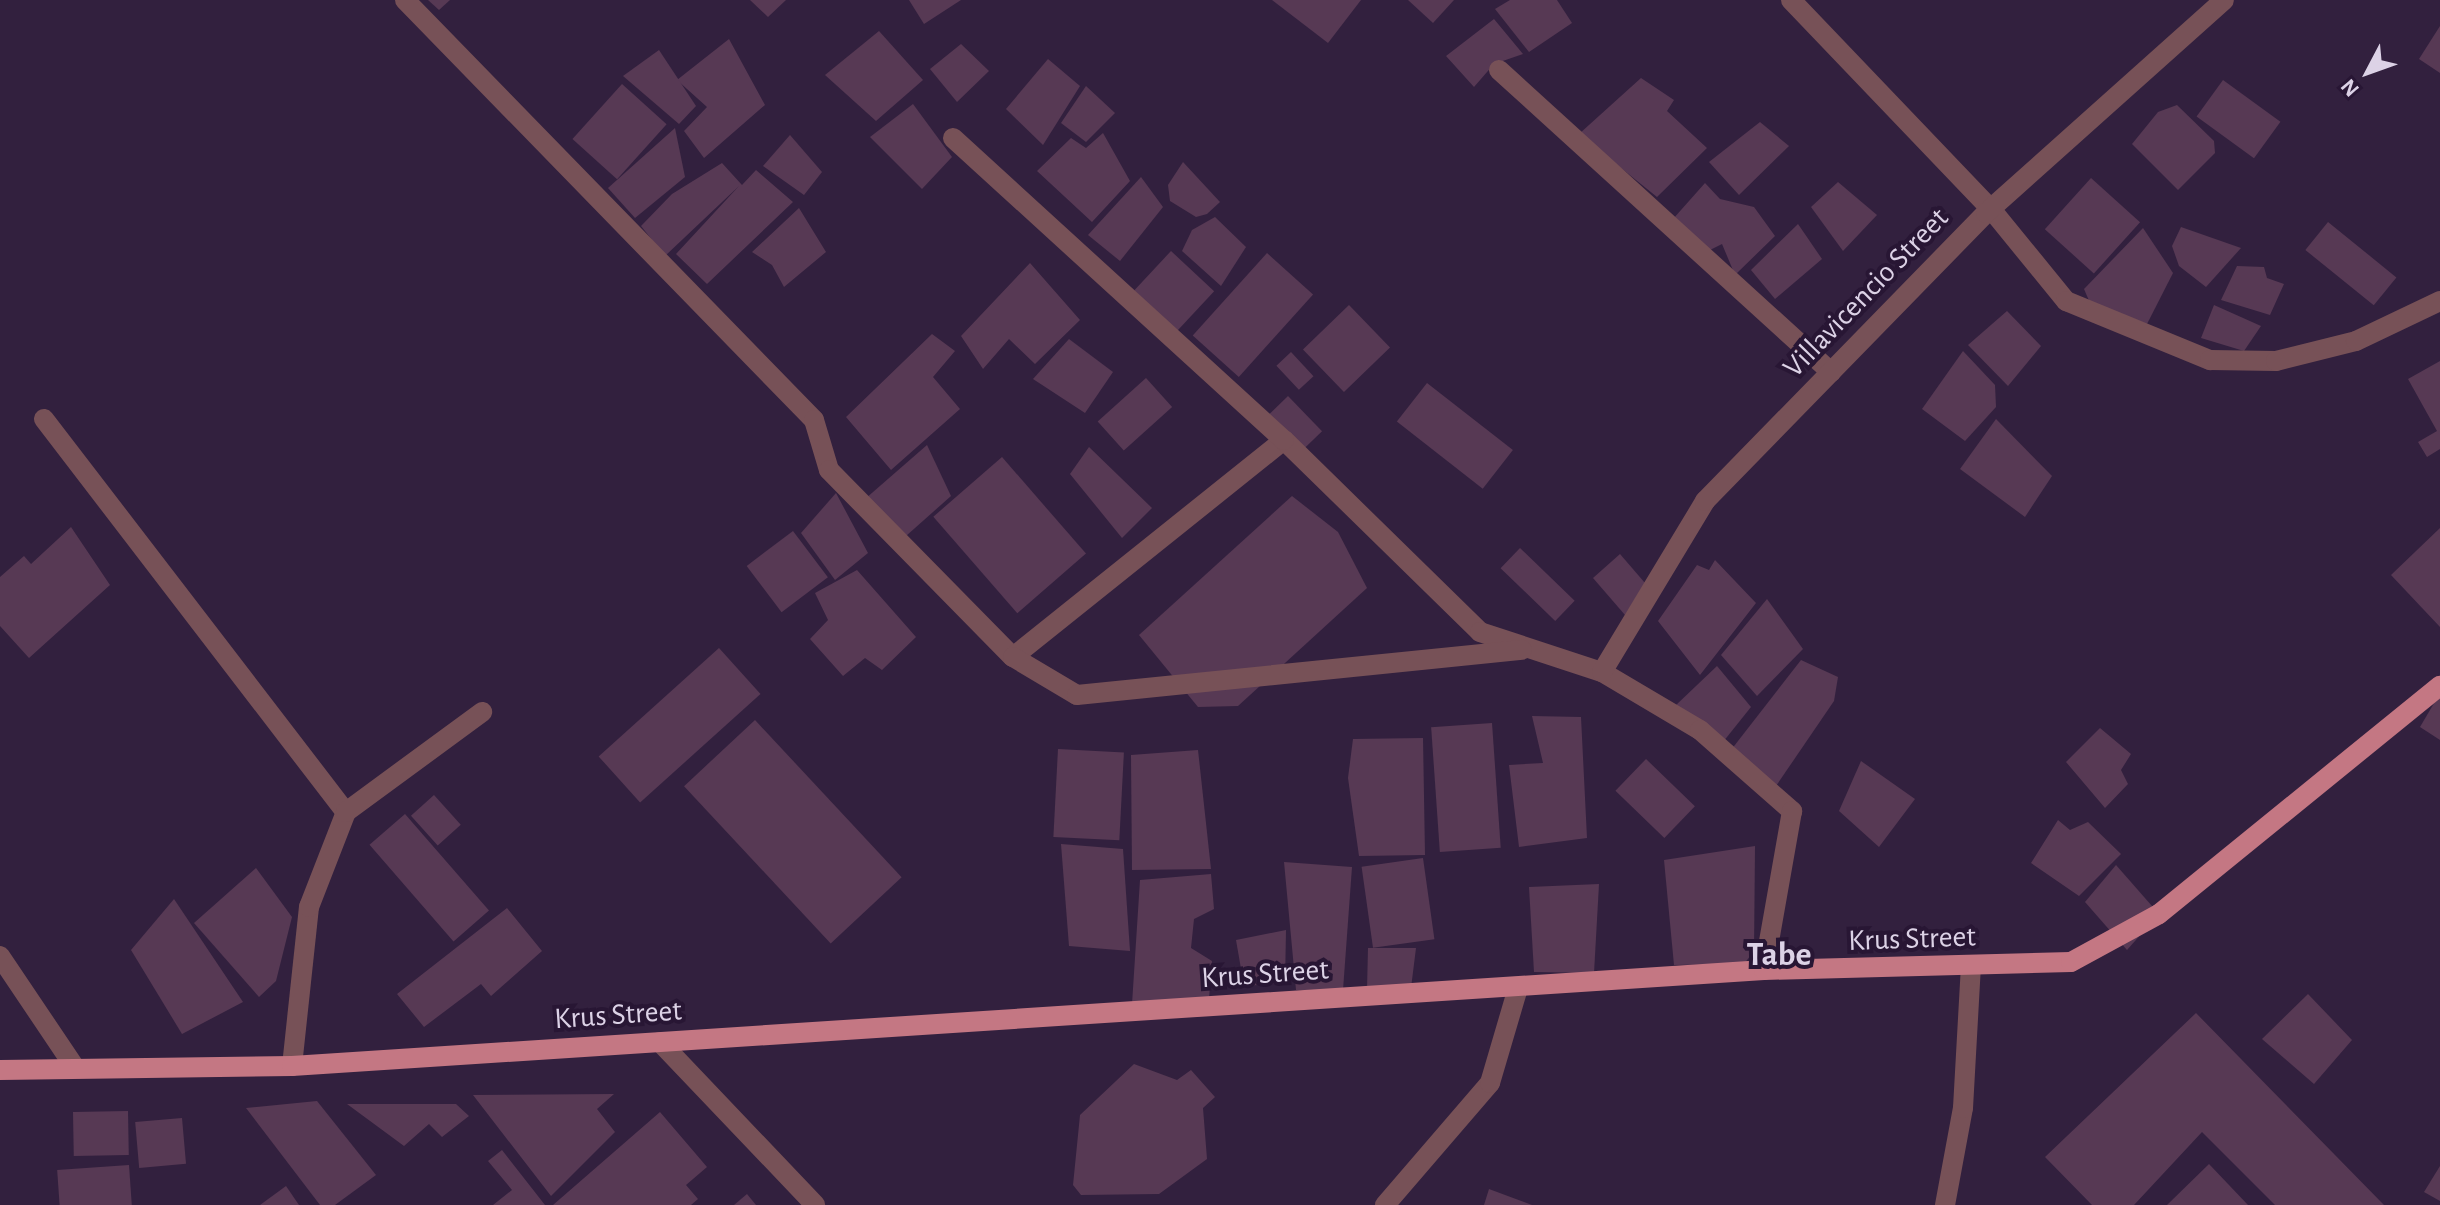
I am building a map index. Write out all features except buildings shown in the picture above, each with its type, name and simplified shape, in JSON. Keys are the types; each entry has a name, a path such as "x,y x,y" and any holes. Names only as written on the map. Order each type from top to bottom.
{"main road":[{"name":"Krus Street","path":"0,1070 74,1066 292,1066 1764,970 2071,962 2132,933 2440,686"}],"street":[{"path":"405,0 814,420 829,470 1013,657 1077,695 1530,649"},
{"path":"1791,0 1991,209 2066,301 2210,360 2276,361 2343,344 2440,301"},
{"name":"Villavicencio Street","path":"1602,672 1705,501 1991,209 2224,0"},
{"path":"1499,70 1831,372"},
{"path":"953,138 1284,440 1480,632 1602,672 1700,730 1792,811 1764,970"},
{"path":"44,419 346,812"},
{"path":"1013,657 1284,440"},
{"path":"292,1066 309,907 346,812 482,712"},
{"path":"0,956 74,1066"},
{"path":"1945,1205 1963,1108 1971,967"},
{"path":"1385,1205 1490,1083 1518,988"},
{"path":"660,1042 803,1201"}],"district":[{"name":"Tabe","path":"1779,956"}]}
